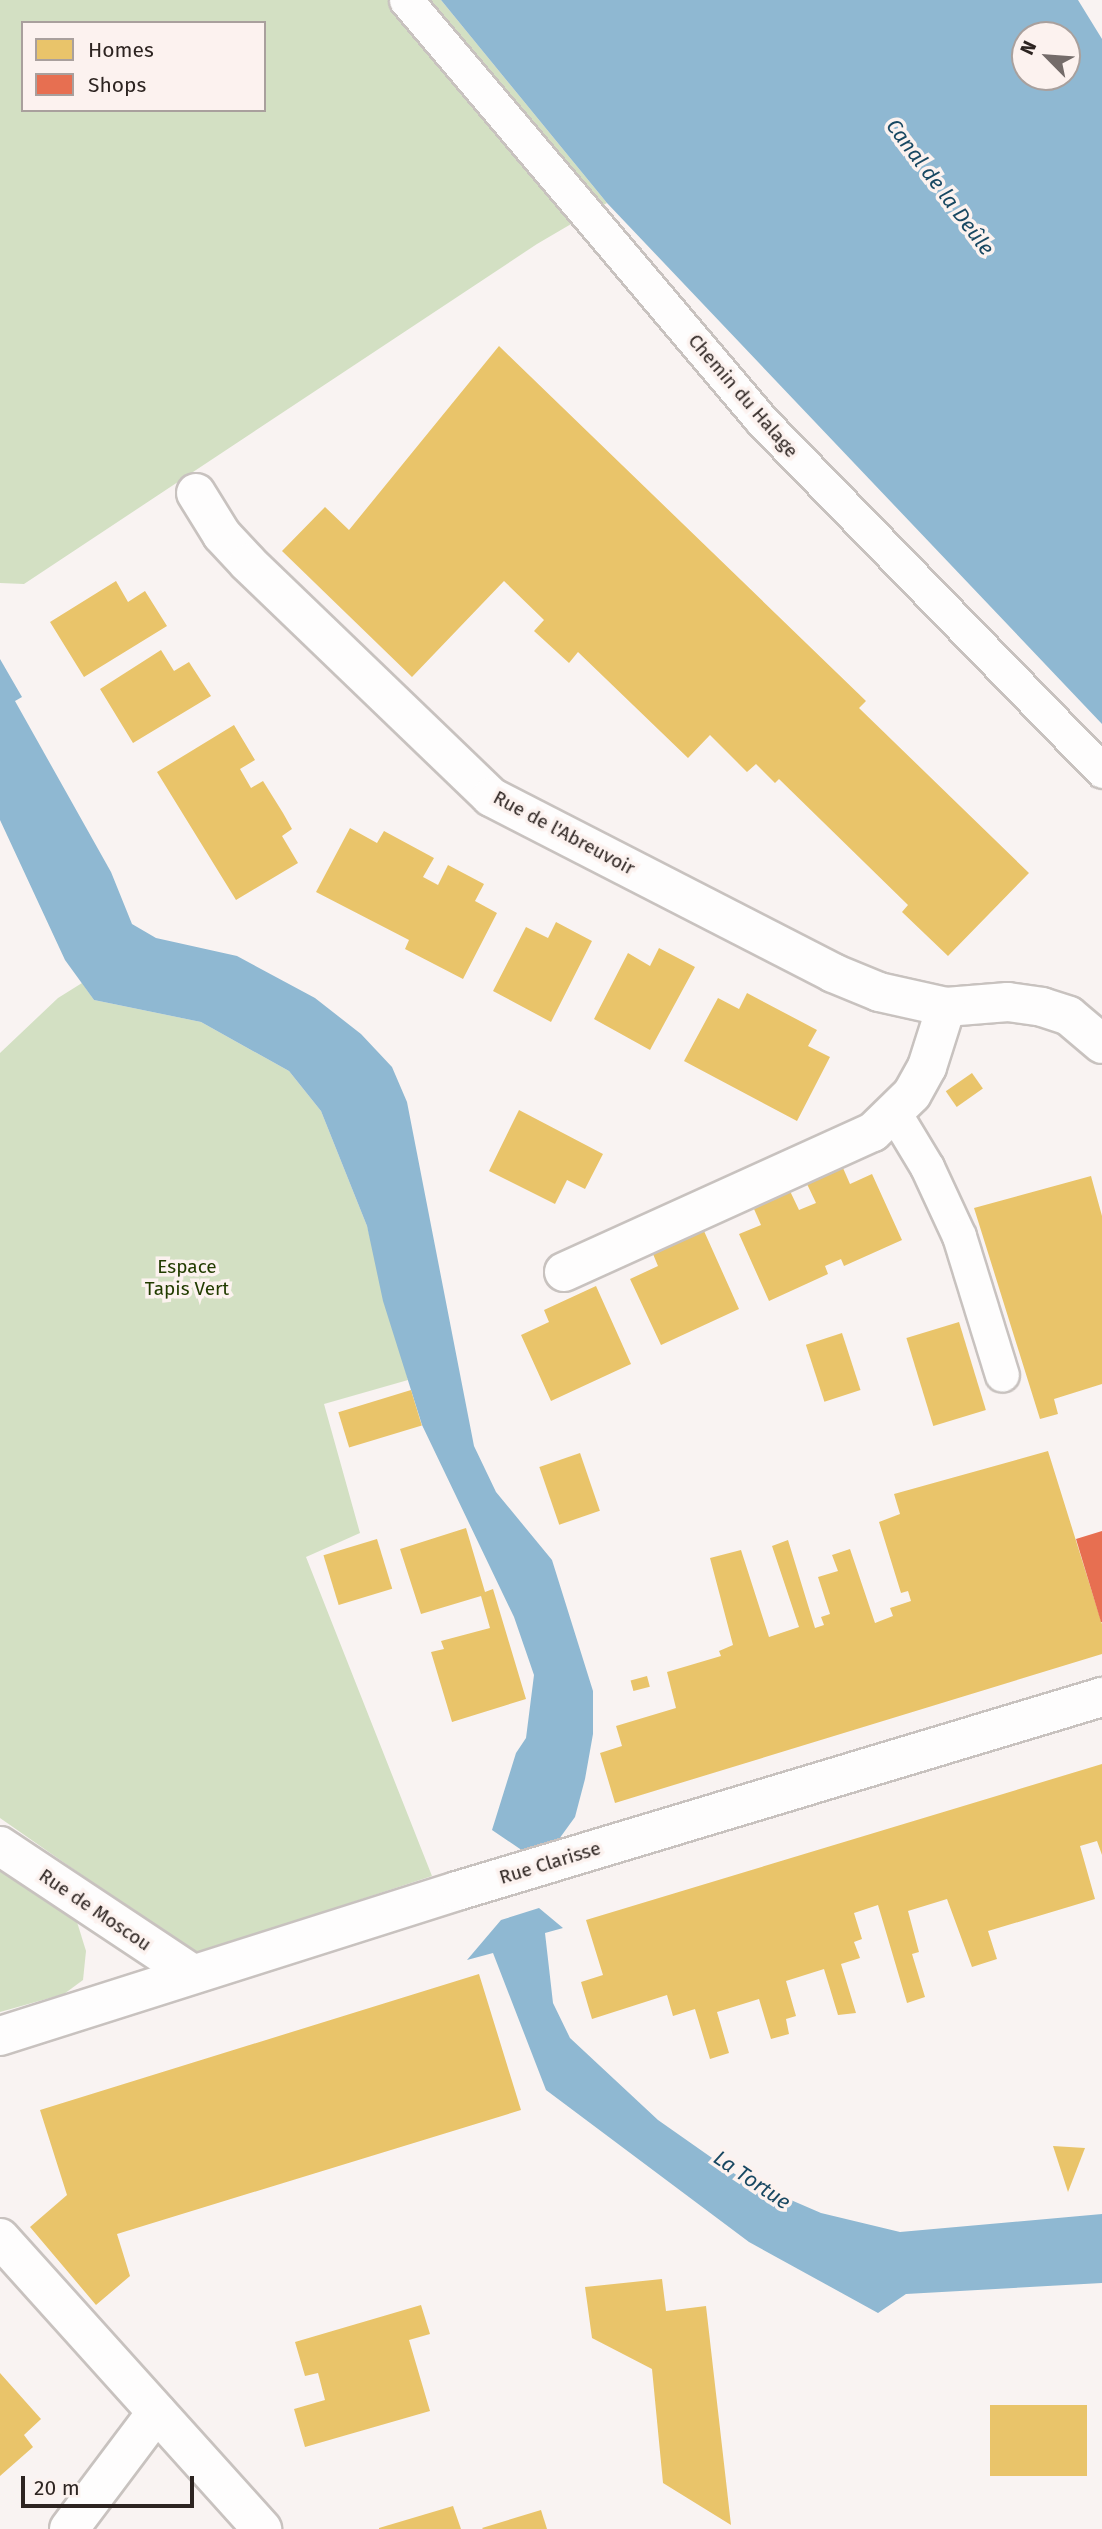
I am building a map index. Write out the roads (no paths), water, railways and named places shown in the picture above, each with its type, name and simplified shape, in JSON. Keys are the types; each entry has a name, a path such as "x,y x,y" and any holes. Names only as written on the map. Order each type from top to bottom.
{"street":[{"name":"Rue de l'Abreuvoir","path":"196,493 222,535 248,563 491,797 833,973 914,1003 946,1007 1008,1002 1042,1007 1069,1016 1102,1044"},
{"path":"564,1272 853,1144 895,1114 927,1067 946,1007"},
{"name":"Rue Clarisse","path":"0,2036 191,1973 1102,1697"},
{"name":"Rue de Moscou","path":"0,1846 191,1973"},
{"path":"0,2238 262,2529"},
{"path":"69,2529 157,2412"}],"lane":[{"name":"Chemin du Halage","path":"406,0 762,421 1102,771"},
{"path":"895,1114 927,1167 959,1236 1002,1376"}],"water":[{"name":"Canal de la Deûle","path":"441,0 1078,0 1102,39 1102,724 607,203"},
{"path":"0,659 22,697 15,701 111,872 132,924 156,938 237,956 315,998 361,1034 392,1067 407,1102 474,1446 496,1492 552,1560 593,1691 593,1734 585,1779 575,1817 554,1846 523,1851 492,1830 516,1753 526,1738 534,1675 514,1617 422,1425 383,1301 367,1226 321,1111 289,1071 201,1022 94,1000 65,960 0,820"},
{"path":"539,1908 563,1928 545,1933 553,2003 570,2038 658,2120 742,2179 821,2213 900,2232 1102,2214 1102,2283 906,2294 878,2313 749,2242 546,2090 493,1953 467,1960 501,1920"}],"park label":[{"name":"Espace Tapis Vert","path":"187,1278"}],"water label":[{"name":"La Tortue","path":"752,2180"}]}
